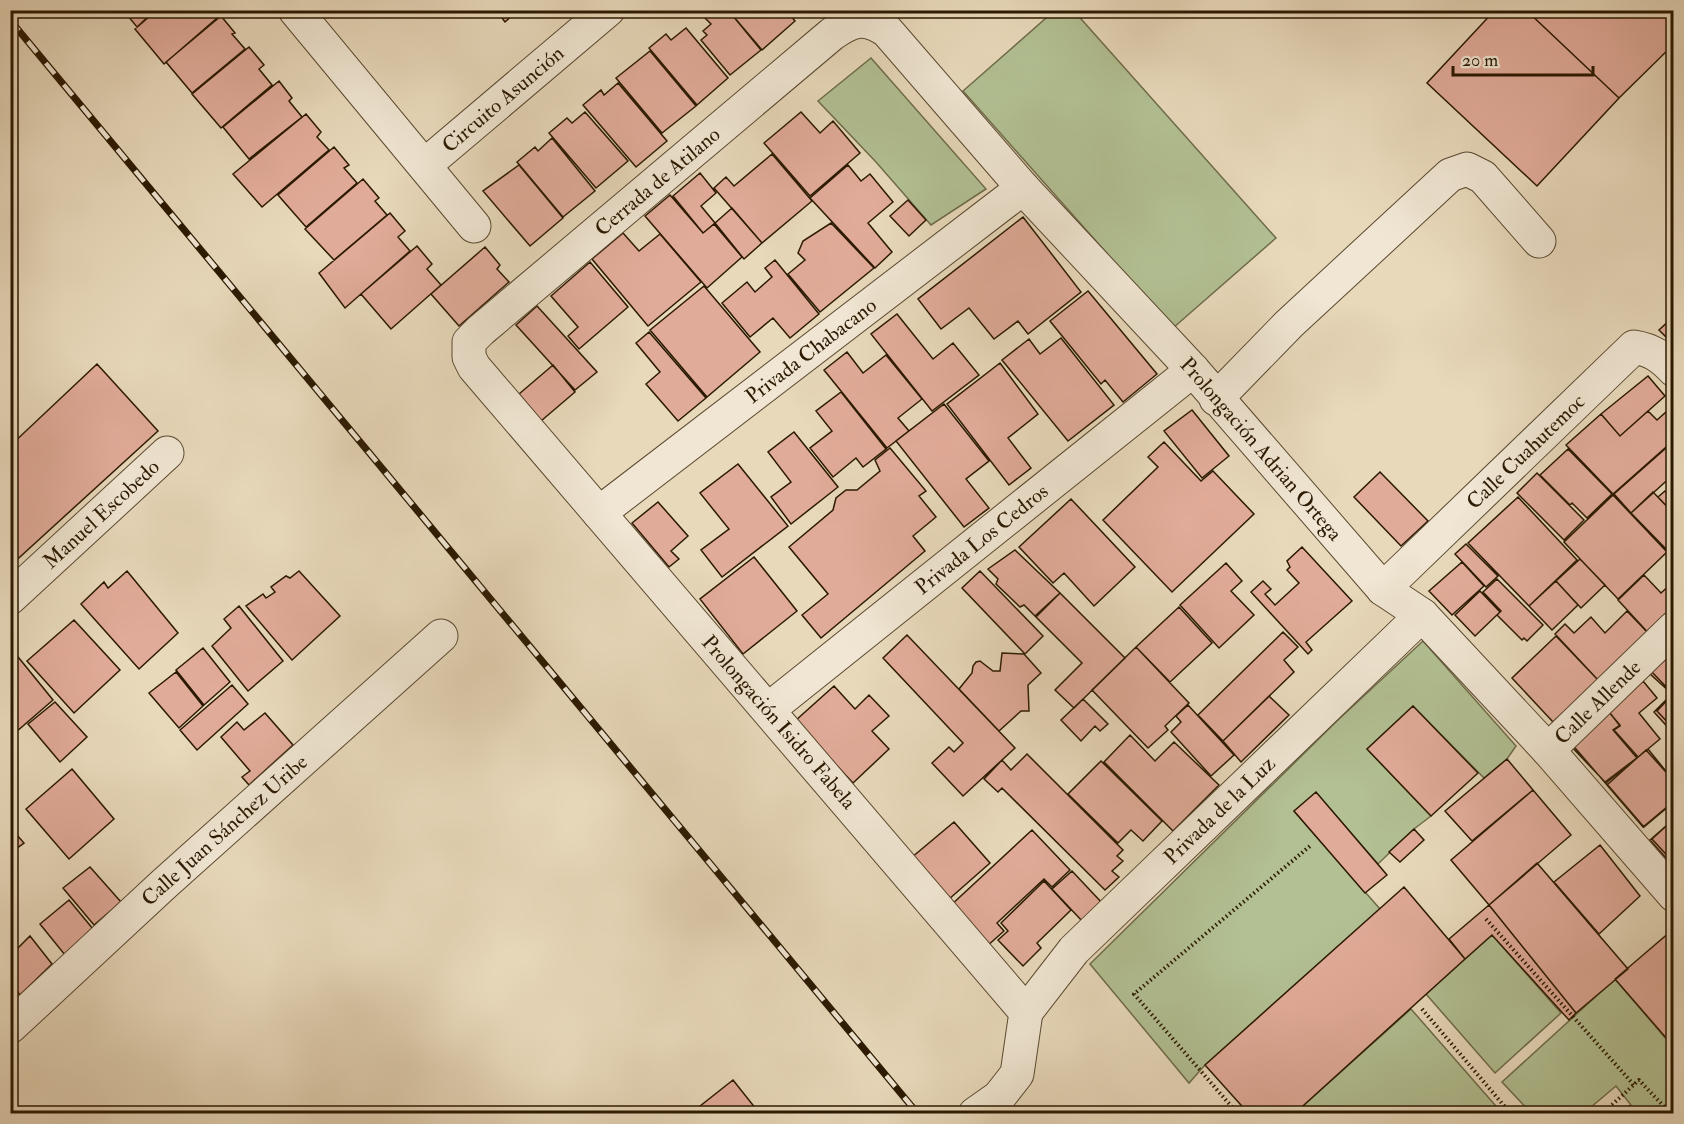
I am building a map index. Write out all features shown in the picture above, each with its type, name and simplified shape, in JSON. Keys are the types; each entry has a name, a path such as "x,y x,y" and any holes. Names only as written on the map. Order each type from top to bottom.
{"street":[{"name":"Circuito Asunción","path":"295,10 474,226"},
{"name":"Circuito Asunción","path":"425,165 608,10"},
{"name":"Prolongación Adrian Ortega","path":"842,27 855,21 868,20 887,31 1023,188 1193,370 1383,589 1422,615 1548,750 1674,895"},
{"name":"Cerrada de Atilano","path":"474,336 842,27"},
{"path":"1216,399 1289,324 1450,175 1467,169 1483,177 1539,241"},
{"name":"Privada Chabacano","path":"599,513 1023,188"},
{"name":"Prolongación Isidro Fabela","path":"474,336 469,342 468,350 474,367 1026,1012"},
{"name":"Calle Cuahutemoc","path":"1383,589 1634,347 1646,349 1661,357 1674,370"},
{"name":"Privada Los Cedros","path":"769,709 1193,370"},
{"name":"Manuel Escobedo","path":"10,598 167,453"},
{"name":"Privada de la Luz","path":"1026,1012 1074,950 1422,615"},
{"name":"Calle Allende","path":"1548,750 1674,627"},
{"name":"Calle Juan Sánchez Uribe","path":"10,1027 164,884 441,636"},
{"path":"975,1113 999,1097 1017,1074 1026,1012"}],"path":[{"path":"1238,1113 1134,994 1310,846"},
{"path":"1486,919 1634,1085"},
{"path":"1422,1009 1510,1113"},
{"path":"1602,1113 1639,1080 1671,1113"}],"green space":[{"path":"1054,11 1074,11 1276,238 1173,328 963,91"},
{"path":"871,58 986,189 931,225 818,101"},
{"path":"1423,641 1516,746 1507,759 1484,778 1413,706 1367,749 1431,816 1378,864 1316,793 1294,811 1380,909 1205,1065 1189,1083 1090,964 1339,719"},
{"path":"1492,935 1561,1013 1495,1073 1426,994"},
{"path":"1615,979 1673,1047 1673,1113 1616,1113 1631,1105 1616,1086 1584,1113 1531,1113 1502,1082"},
{"path":"1411,1009 1502,1113 1294,1114"}],"building":[{"path":"123,10 155,10 137,27"},
{"path":"157,10 211,10 217,18 164,64 135,29"},
{"path":"496,10 518,10 505,22"},
{"path":"714,10 728,10 761,50 730,75 701,40 707,35 703,31 711,24 705,18"},
{"path":"728,10 786,10 795,21 762,50"},
{"path":"1495,10 1526,10 1619,98 1537,186 1427,83"},
{"path":"1526,10 1674,10 1674,44 1619,98"},
{"path":"221,16 245,49 192,93 166,62"},
{"path":"686,28 728,78 697,105 649,48 666,34 671,40"},
{"path":"249,47 264,65 259,69 272,85 221,128 192,94"},
{"path":"650,51 696,106 662,133 616,78"},
{"path":"279,81 292,98 289,101 302,117 249,159 223,127"},
{"path":"618,83 667,141 636,167 583,105 601,90 604,95"},
{"path":"585,112 628,161 596,188 549,133 567,118 572,123"},
{"path":"801,112 820,133 833,121 860,153 810,196 764,143"},
{"path":"306,114 321,132 317,137 329,150 262,207 233,174"},
{"path":"552,138 595,191 563,217 517,162 535,147 538,151"},
{"path":"334,147 349,165 344,168 357,183 306,227 278,195"},
{"path":"772,154 812,201 762,243 714,188 726,177 734,186"},
{"path":"519,165 563,218 530,246 483,191"},
{"path":"848,165 861,181 870,174 893,202 868,223 892,252 875,268 810,198"},
{"path":"700,173 716,193 701,206 715,223 703,233 673,196"},
{"path":"363,179 379,198 375,201 387,215 334,260 305,229"},
{"path":"670,195 703,233 714,224 742,257 707,288 645,216"},
{"path":"908,200 926,220 909,236 890,216"},
{"path":"732,208 762,243 744,259 715,223"},
{"path":"390,213 405,231 398,237 410,251 345,308 319,273"},
{"path":"1023,217 1081,292 1028,334 1018,321 994,339 969,308 941,329 918,299"},
{"path":"831,223 874,268 820,312 788,274 805,260 798,253 803,241"},
{"path":"623,233 639,251 660,234 701,282 648,326 592,259"},
{"path":"417,246 432,264 427,269 441,285 391,329 361,294"},
{"path":"485,247 500,265 497,269 509,282 459,326 431,294"},
{"path":"775,260 819,314 790,338 773,318 750,337 722,303 747,282 755,292 772,277 765,268"},
{"path":"590,262 628,307 579,349 568,336 578,327 551,296"},
{"path":"704,286 760,352 707,397 650,330"},
{"path":"1088,291 1157,374 1123,402 1105,380 1101,384 1050,321"},
{"path":"537,306 597,372 575,390 516,325"},
{"path":"897,314 933,359 953,343 979,375 932,411 871,334"},
{"path":"1674,316 1674,345 1659,330"},
{"path":"649,332 706,398 678,421 646,384 660,372 636,343"},
{"path":"1061,338 1114,405 1068,441 1002,360 1029,339 1040,354"},
{"path":"847,352 863,373 886,355 922,399 898,418 909,431 887,448 824,370"},
{"path":"1000,363 1038,414 1008,438 1031,468 1009,485 947,404"},
{"path":"97,364 158,431 10,566 10,446"},
{"path":"553,365 575,392 541,421 519,394"},
{"path":"1648,376 1665,396 1620,436 1601,414"},
{"path":"841,392 886,449 863,467 856,458 833,477 810,448 832,431 816,411"},
{"path":"944,404 989,461 966,479 989,508 964,527 896,441"},
{"path":"1674,405 1674,440 1613,494 1566,445 1601,414 1620,436 1648,411 1657,420"},
{"path":"1192,410 1229,456 1202,478 1164,431"},
{"path":"794,432 838,487 791,524 771,497 791,482 768,452"},
{"path":"1674,441 1674,474 1631,513 1614,494"},
{"path":"1164,442 1201,481 1213,471 1254,514 1172,592 1103,520 1158,467 1148,457"},
{"path":"890,448 926,491 919,496 936,517 913,536 925,551 821,638 802,615 828,594 789,547 833,510 836,498 846,490 857,490 880,471 875,460"},
{"path":"1568,449 1612,494 1587,518 1572,503 1570,505 1540,475"},
{"path":"738,464 788,526 722,577 701,550 729,529 700,493"},
{"path":"1380,472 1428,521 1401,546 1354,497"},
{"path":"1537,473 1584,520 1564,540 1517,493"},
{"path":"1665,491 1674,500 1674,514 1658,497"},
{"path":"1653,492 1674,514 1674,542 1666,549 1631,513"},
{"path":"1613,495 1667,552 1618,599 1564,542"},
{"path":"1518,497 1577,560 1529,606 1468,543"},
{"path":"1071,499 1135,567 1094,606 1064,573 1053,583 1019,547"},
{"path":"658,502 688,536 671,551 679,559 669,567 632,523"},
{"path":"1466,544 1498,576 1486,587 1455,554"},
{"path":"1302,547 1352,601 1306,642 1312,650 1308,654 1251,592 1263,581 1271,589 1265,594 1275,605 1299,583 1287,570 1290,567 1287,561"},
{"path":"1015,550 1060,593 1035,616 1024,605 1020,607 996,584 998,579 988,569"},
{"path":"754,557 797,611 743,654 700,599"},
{"path":"1580,559 1605,585 1581,608 1556,581"},
{"path":"1462,562 1484,586 1452,615 1429,591"},
{"path":"1226,563 1242,581 1231,591 1254,615 1219,648 1180,605"},
{"path":"127,571 178,633 139,669 81,604 104,582 108,588"},
{"path":"299,571 340,616 292,660 246,606 263,594 266,598 275,592 271,587 286,576 290,578"},
{"path":"980,571 1043,636 1025,654 962,588"},
{"path":"1644,575 1661,593 1672,583 1674,585 1674,619 1653,638 1618,600"},
{"path":"1497,579 1543,625 1527,641 1524,638 1522,640 1497,615 1501,611 1483,592"},
{"path":"1556,581 1578,605 1552,630 1529,606"},
{"path":"1480,591 1500,612 1475,636 1455,615"},
{"path":"1060,593 1125,658 1074,708 1055,690 1082,663 1036,617"},
{"path":"239,606 283,661 248,691 212,646 231,628 224,619"},
{"path":"1179,607 1212,643 1170,682 1136,647"},
{"path":"1627,611 1648,633 1598,680 1555,634 1565,624 1574,633 1591,617 1605,633"},
{"path":"74,620 120,670 74,713 27,661"},
{"path":"1283,632 1298,647 1284,660 1294,672 1223,741 1198,715"},
{"path":"907,635 1015,748 963,796 932,763 949,747 954,752 963,743 883,658"},
{"path":"1556,636 1598,680 1553,722 1512,678"},
{"path":"10,647 53,700 16,732 10,726"},
{"path":"1136,647 1189,703 1165,726 1168,730 1148,748 1092,690"},
{"path":"203,648 230,682 204,705 176,670"},
{"path":"1674,650 1674,729 1657,711 1673,694 1651,671"},
{"path":"1674,652 1674,734 1654,712 1672,694 1649,673"},
{"path":"1002,653 1024,654 1041,673 1028,685 1029,711 1021,711 999,731 959,689 972,673 976,662 980,661 993,671 1000,671"},
{"path":"176,672 203,706 179,728 149,693"},
{"path":"1643,681 1657,698 1639,713 1660,739 1637,758 1613,730 1620,725 1608,711"},
{"path":"232,685 248,704 197,750 180,730"},
{"path":"834,686 855,709 869,695 889,716 872,731 889,749 853,783 795,721"},
{"path":"1269,696 1289,715 1241,762 1223,741"},
{"path":"1083,699 1108,724 1100,731 1095,726 1081,741 1061,720"},
{"path":"55,702 87,737 60,762 28,724"},
{"path":"1188,705 1234,755 1211,776 1171,732 1181,722 1176,716"},
{"path":"1413,706 1478,773 1431,816 1367,749"},
{"path":"1607,709 1620,726 1614,730 1638,757 1605,782 1568,743"},
{"path":"1608,711 1620,725 1613,730 1637,758 1607,785 1570,742"},
{"path":"265,713 293,745 249,785 242,777 250,771 221,737 237,722 244,730"},
{"path":"1130,735 1155,761 1174,742 1219,785 1173,831 1104,762"},
{"path":"1648,749 1674,781 1674,802 1644,827 1606,783"},
{"path":"1646,750 1674,781 1674,801 1643,827 1607,785"},
{"path":"1027,754 1123,850 1117,856 1123,861 1112,871 1119,877 1105,890 1002,788 998,792 984,779 1002,760 1011,770"},
{"path":"1507,759 1533,790 1472,841 1445,811"},
{"path":"1101,761 1162,821 1143,841 1131,830 1118,843 1068,794"},
{"path":"72,769 114,819 69,859 26,809"},
{"path":"1533,790 1571,835 1489,905 1451,860"},
{"path":"1316,792 1387,875 1365,893 1294,811"},
{"path":"1674,819 1674,863 1652,839"},
{"path":"1674,819 1674,867 1650,840"},
{"path":"954,822 990,863 948,900 911,858"},
{"path":"10,827 24,843 10,853"},
{"path":"1414,829 1424,840 1400,862 1389,852"},
{"path":"1032,830 1070,870 1052,887 1044,879 997,923 1004,931 986,947 949,907"},
{"path":"1600,845 1640,896 1599,934 1554,882"},
{"path":"1537,863 1628,969 1576,1013 1489,905"},
{"path":"90,867 121,902 94,925 63,888"},
{"path":"1072,871 1103,904 1083,922 1052,889"},
{"path":"1044,881 1071,910 1037,943 1041,948 1023,966 998,940 1008,931 1001,923"},
{"path":"1404,887 1465,959 1294,1114 1249,1114 1205,1065"},
{"path":"69,900 93,929 65,955 40,924"},
{"path":"1489,905 1576,1013 1569,1020 1492,935 1465,959 1449,939"},
{"path":"1670,932 1674,935 1674,1047 1615,979"},
{"path":"30,936 52,964 20,995 10,982 10,956"},
{"path":"733,1080 760,1114 690,1114"}],"railway":[{"path":"10,20 918,1114"}]}
